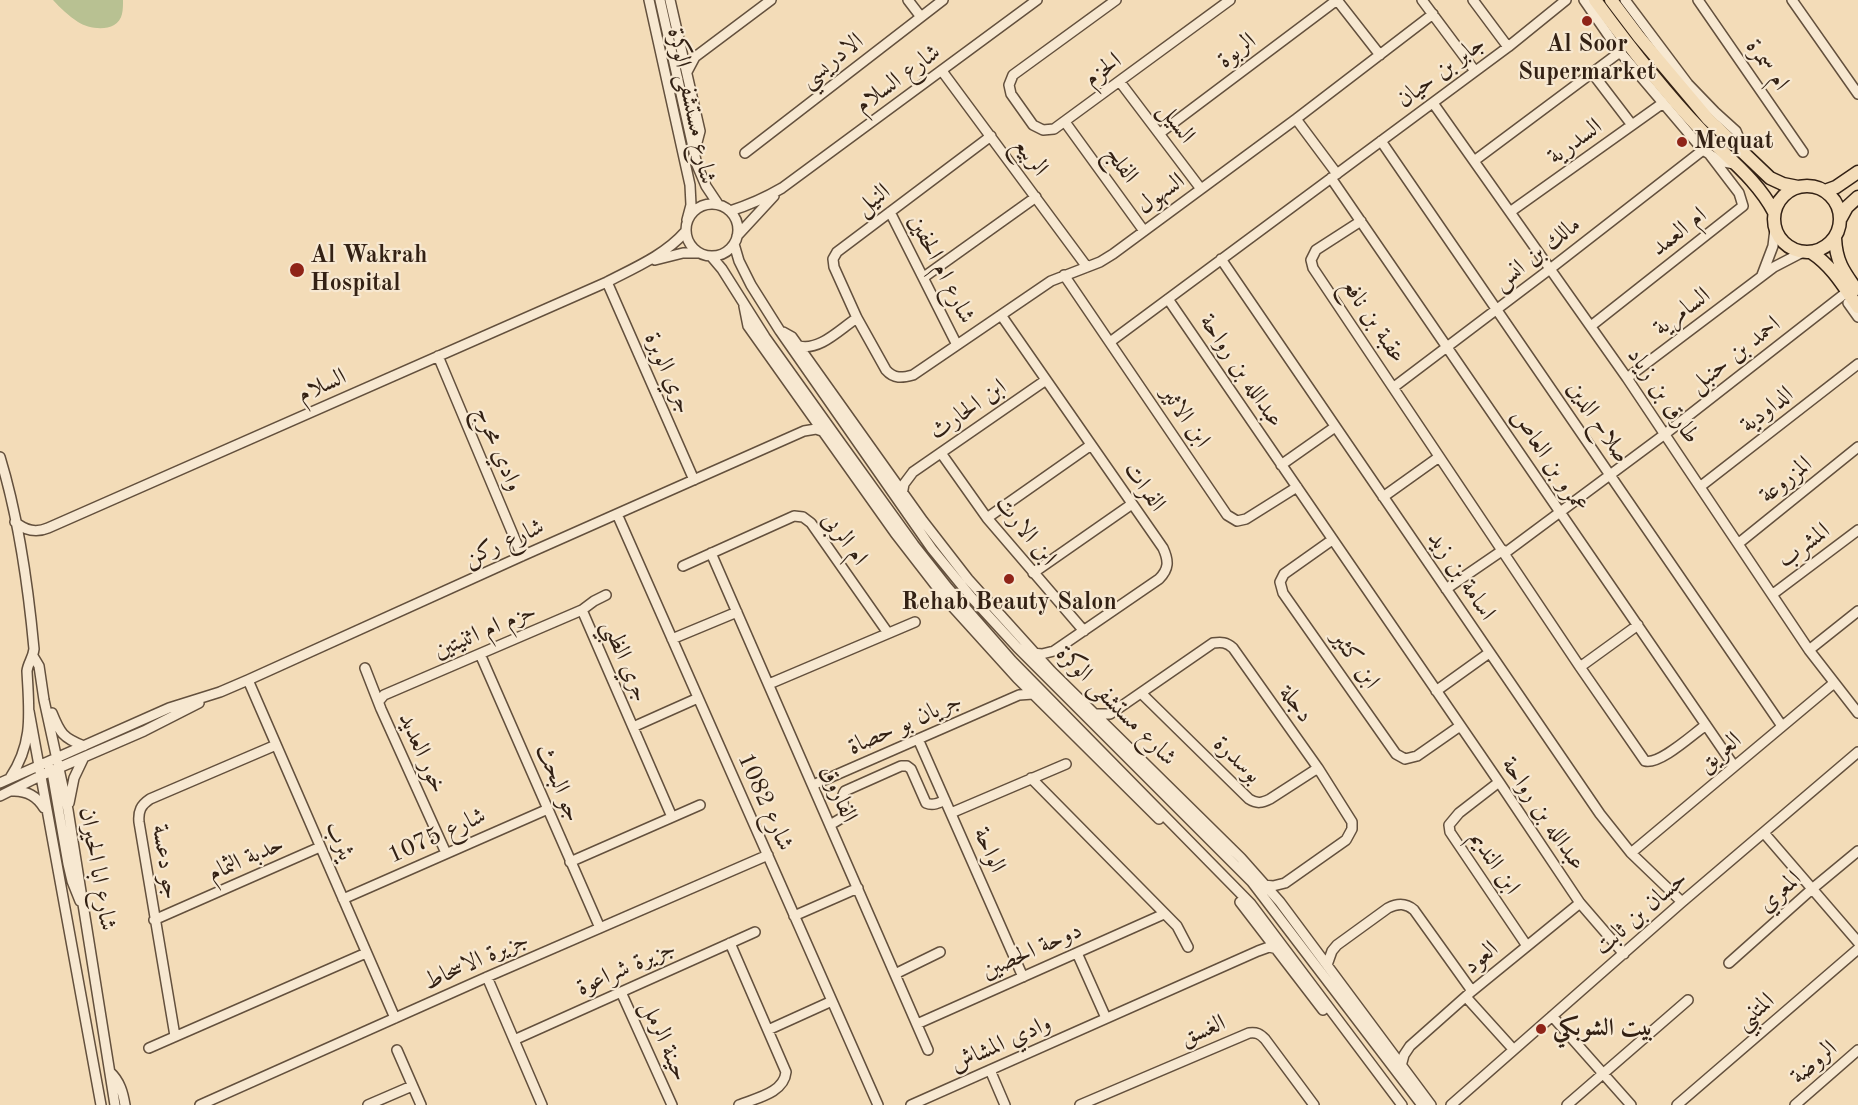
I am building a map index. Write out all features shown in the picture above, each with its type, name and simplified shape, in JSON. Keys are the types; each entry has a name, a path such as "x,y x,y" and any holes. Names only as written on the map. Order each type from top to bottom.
{"main road":[{"path":"1611,0 1682,89 1708,119 1747,157 1770,178 1783,184 1808,186 1825,191 1839,207 1841,218"},
{"path":"1586,1 1628,45 1671,97 1761,191 1774,212 1775,229 1780,240 1790,248 1822,260 1858,307"},
{"path":"1825,191 1836,187 1858,172"},
{"path":"1774,212 1783,196 1798,187"},
{"path":"1807,253 1821,250 1829,245 1838,232 1841,218 1847,207 1858,197"},
{"path":"1835,238 1835,253 1839,265 1858,293"}],"street":[{"name":"شارع مستشفى الوكرة","path":"649,0 690,185 691,205 687,220"},
{"name":"شارع مستشفى الوكرة","path":"660,0 697,165 706,186 718,204"},
{"name":"شارع مستشفى الوكرة","path":"670,0 700,131 694,152"},
{"path":"687,72 695,57 702,51 771,0"},
{"path":"908,0 921,17"},
{"name":"الادريسي","path":"745,153 943,0"},
{"path":"1337,0 1380,55"},
{"name":"الربوة","path":"1160,133 1337,0"},
{"path":"1422,0 1475,71"},
{"path":"1473,0 1508,47"},
{"name":"جابر بن حيان","path":"1110,342 1508,47 1566,0"},
{"path":"1625,0 1688,84 1736,131 1747,157"},
{"name":"ام سمرة","path":"1698,0 1803,152"},
{"path":"1791,0 1858,94"},
{"name":"الحزم","path":"1113,1 1013,75 1009,85 1011,94 1033,125 1043,130 1054,129 1065,122 1226,1"},
{"path":"1586,1 1620,52 1663,104 1707,152 1720,161 1734,164"},
{"name":"شارع السلام","path":"730,211 749,206 782,188 942,71 1031,2"},
{"name":"السهول","path":"898,378 913,375 1051,281 1100,262 1296,119 1432,14"},
{"path":"679,42 686,49 694,52 702,51"},
{"path":"1474,161 1620,52"},
{"name":"الربيع","path":"942,71 1087,267"},
{"path":"1593,74 1632,125"},
{"name":"السيل","path":"1120,82 1201,189"},
{"name":"طارق بن زياد","path":"1433,102 1627,378 1809,650 1834,683 1854,699 1858,712"},
{"name":"السدرية","path":"1510,212 1663,104"},
{"path":"1296,119 1334,176"},
{"name":"الفلج","path":"1065,122 1144,231"},
{"name":"النيل","path":"898,378 891,376 885,370 857,318 834,267 833,259 837,252 990,136"},
{"name":"صلاح الدين","path":"1381,141 1782,726"},
{"name":"مالك بن انس","path":"1394,387 1707,152"},
{"name":"ام العمد","path":"1591,326 1743,206 1739,193 1707,152"},
{"name":"عمرو بن العاص","path":"1334,176 1360,221 1734,766"},
{"name":"شارع السلام","path":"735,240 782,188"},
{"path":"924,278 1035,197"},
{"path":"718,204 730,211 737,222 735,240 724,253 711,256 699,253 687,240 685,232 687,220 691,213 703,205 718,204"},
{"name":"شارع ام الحفين","path":"890,212 957,345"},
{"name":"عقبة بن نافع","path":"1360,221 1316,250 1311,260 1313,268 1580,667 1645,761 1650,762 1662,757 1706,725"},
{"path":"1761,277 1768,262 1775,229"},
{"name":"السلام","path":"15,522 28,530 42,530 607,282 644,263 677,241 685,232"},
{"name":"شارع مستشفى الوكرة","path":"735,240 739,261 780,331 932,549 972,598 1017,647 1252,882 1419,1102"},
{"name":"السلام","path":"644,263 683,253 699,253"},
{"name":"السامرية","path":"1627,378 1774,267 1807,253"},
{"name":"شارع مستشفى الوكرة","path":"711,256 722,269 765,337 941,579 1012,661 1262,918 1402,1105"},
{"name":"اسامة بن زيد","path":"1221,260 1600,814 1631,853 1682,902"},
{"name":"ابن الاثير","path":"1064,275 1227,515 1237,521 1246,519 1297,487"},
{"name":"جري الوبرة","path":"607,282 694,480"},
{"path":"1843,289 1858,317"},
{"name":"احمد بن حنبل","path":"1446,589 1561,513 1611,476 1843,289"},
{"name":"عبدالله بن رواحة","path":"1168,299 1580,903 1624,954"},
{"name":"شارع مستشفى الوكرة","path":"744,303 748,326 925,573 1017,678 1238,898 1395,1105"},
{"name":"الفرات","path":"1001,315 1163,548 1168,565 1165,573 1159,579 1054,651 1042,654 1017,647"},
{"path":"799,346 809,348 818,345 857,318"},
{"name":"شارع مستشفى الوكرة","path":"780,331 792,337 799,346 923,521 968,579 1051,671 1266,885 1430,1105"},
{"path":"812,364 813,354 818,345"},
{"name":"وادي محرج","path":"438,356 522,556"},
{"name":"الداودية","path":"1701,486 1858,364"},
{"name":"ابن الحارث","path":"902,491 908,477 913,472 1046,380"},
{"path":"804,432 809,424 810,414"},
{"name":"عبدالله بن رواحة","path":"1281,465 1335,427"},
{"name":"شارع ركن","path":"4,793 144,731 220,692 522,556 804,432 813,429 822,430"},
{"name":"شارع مستشفى الوكرة","path":"822,430 840,442"},
{"path":"987,518 1091,444"},
{"name":"المزروعة","path":"1739,543 1858,447"},
{"name":"ابن الارت","path":"941,453 987,518 1084,631"},
{"path":"0,457 27,580 33,656 27,667 28,738 22,757 10,778"},
{"path":"1383,497 1439,457"},
{"name":"ابن الحارث","path":"891,476 913,472"},
{"path":"902,491 903,506"},
{"path":"1034,573 1131,504"},
{"name":"شارع 1082","path":"617,514 878,1105"},
{"name":"ام الربى","path":"683,566 794,516 803,517 811,523 888,633"},
{"name":"المشرب","path":"1773,594 1858,530"},
{"name":"ابن كثير","path":"1332,540 1284,574 1280,582 1283,593 1396,754 1405,759 1417,756 1460,726"},
{"name":"الفاروق","path":"711,553 928,1050"},
{"name":"حزم ام اثنيتين","path":"379,701 384,695 582,610 606,595"},
{"name":"جري الظبي","path":"582,610 672,817"},
{"path":"1809,650 1858,611"},
{"path":"672,639 737,612"},
{"path":"769,684 915,622"},
{"path":"1580,667 1638,625"},
{"name":"دجلة","path":"1096,714 1110,714 1205,647 1221,642 1233,648 1318,768 1352,822 1352,829 1346,840 1285,883 1266,885 1252,882"},
{"path":"1051,671 1050,663 1054,651"},
{"path":"1436,691 1489,653"},
{"name":"جو البحث","path":"480,654 600,928"},
{"name":"شارع ابا الحيران","path":"33,656 39,666 41,676 56,757 55,770 68,810 115,1105"},
{"path":"1012,661 1019,685 1013,698"},
{"name":"خور العديد","path":"365,668 381,710 446,853"},
{"name":"يثرب","path":"248,680 395,1018"},
{"name":"العريق","path":"1631,853 1834,683"},
{"name":"شارع ركن","path":"0,783 169,708 220,692"},
{"name":"جريان بو حصاة","path":"813,785 1013,698 1026,693 1034,694"},
{"name":"بوسدرة","path":"1141,693 1254,802 1270,799 1318,768"},
{"name":"جري الظبي","path":"633,727 698,698"},
{"path":"45,700 59,730 66,738 84,746"},
{"path":"1113,731 1112,717 1116,710"},
{"name":"شارع ابا الحيران","path":"29,711 101,1105"},
{"name":"الواحة","path":"918,739 1023,977"},
{"name":"جو دعسة","path":"175,1036 154,920 139,822 140,809 150,798 276,745"},
{"name":"حسان بن ثابت","path":"1451,1105 1682,902 1858,752"},
{"path":"68,810 74,778 84,757"},
{"path":"951,813 1066,764"},
{"path":"38,765 48,766 55,770 72,881 85,910"},
{"path":"830,825 845,816 846,811 842,799 845,791 901,766 907,766 910,769 926,803 937,804 945,800"},
{"path":"1031,778 1177,926 1188,947"},
{"name":"ابن النديم","path":"1499,782 1459,813 1449,825 1450,832 1527,946"},
{"path":"4,793 19,790 28,793 43,805 47,814"},
{"path":"570,862 700,805"},
{"name":"شارع 1075","path":"343,899 393,882 446,853 548,809"},
{"path":"1764,833 1858,942"},
{"name":"حدبة الثمام","path":"154,920 320,848"},
{"name":"المعري","path":"1729,963 1858,851"},
{"name":"جزيرة الاسحاط","path":"200,1105 768,855"},
{"path":"1283,921 1280,902 1285,883"},
{"path":"794,915 858,888"},
{"name":"العود","path":"1401,1066 1410,1046 1469,994 1580,903"},
{"path":"1312,946 1329,948 1337,945 1388,908 1394,905 1406,905 1414,910 1469,994 1513,1049"},
{"name":"دوحة الحصين","path":"916,1024 1164,914"},
{"path":"1258,951 1264,940 1262,918"},
{"name":"جزيرة شراعوة","path":"514,1040 755,932"},
{"path":"730,943 785,1068 784,1081 778,1088 739,1105"},
{"path":"1327,965 1337,945"},
{"name":"وادي المشاش","path":"911,1105 1258,951 1269,947 1276,948"},
{"path":"1276,948 1293,958"},
{"name":"المتنبي","path":"1677,1105 1858,950"},
{"path":"895,974 940,952"},
{"path":"148,1048 366,953"},
{"path":"1077,953 1106,1018"},
{"path":"487,977 541,1103 529,1105"},
{"name":"حينة الرمل","path":"621,992 672,1105"},
{"path":"1567,1105 1688,1000"},
{"path":"768,1030 832,1001"},
{"path":"1552,1016 1631,1105"},
{"name":"الغسق","path":"1080,1105 1254,1032 1259,1033 1265,1039 1314,1105"},
{"path":"1389,1049 1410,1046"},
{"path":"397,1050 421,1105"},
{"name":"الروضة","path":"1795,1105 1858,1050"},
{"path":"990,1070 1005,1105"},
{"name":"شارع ابا الحيران","path":"109,1071 118,1081 125,1105"},
{"path":"368,1105 412,1086"},
{"path":"224,1095 228,1105"},
{"path":"1419,1102 1430,1105"}],"green space":[{"path":"53,0 123,0 122,12 119,20 109,27 89,27 75,20"}],"place":[{"name":"Al Soor Supermarket","path":"1587,21"},
{"name":"Mequat","path":"1682,142"},
{"name":"Al Wakrah Hospital","path":"297,270"},
{"name":"Rehab Beauty Salon","path":"1009,579"},
{"name":"بيت الشوبكي","path":"1541,1029"}]}
